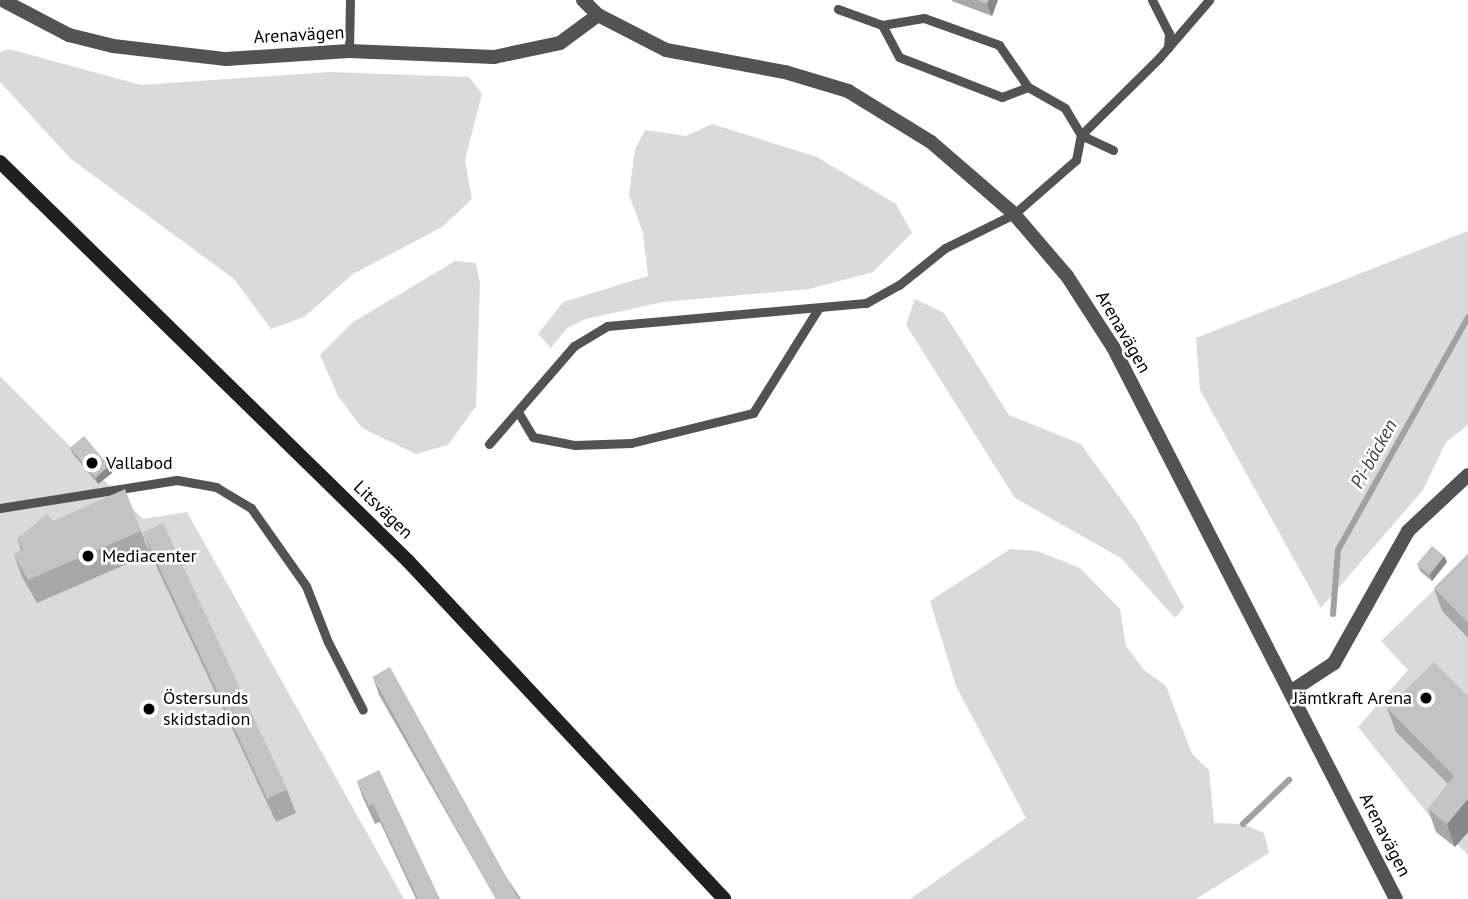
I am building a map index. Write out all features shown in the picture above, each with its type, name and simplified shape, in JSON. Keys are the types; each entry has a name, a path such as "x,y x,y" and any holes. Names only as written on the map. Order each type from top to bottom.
{"main road":[{"name":"Litsvägen","path":"0,162 408,561 724,899"}],"street":[{"name":"Arenavägen","path":"2,0 69,35 113,46 226,59 349,51 494,57 560,43 598,15"},
{"name":"Arenavägen","path":"583,0 598,15 666,50 785,72 848,91 931,142 1014,214 1067,276 1113,347 1396,899"},
{"path":"1290,692 1334,663 1408,531 1468,475"}],"lane":[{"path":"349,51 350,0"},
{"path":"1152,0 1169,33 1168,48"},
{"path":"489,444 574,346 607,326 866,303 900,285 945,248 1014,214 1076,160 1081,135 1168,48 1209,0"},
{"path":"838,9 882,24 924,18 999,45 1028,87 1065,108 1081,135 1113,150"},
{"path":"882,24 899,57 1002,97 1028,87"},
{"path":"518,412 533,437 575,446 631,443 752,413 818,309"},
{"path":"0,508 177,480 216,487 251,508 306,586 327,642 363,709"}],"shaded area":[{"path":"9,49 141,85 330,72 469,77 482,94 465,160 472,199 442,227 353,274 304,317 271,329 234,279 71,159 0,82 0,52"},
{"path":"712,124 817,157 896,204 912,233 873,272 809,289 663,302 586,319 567,328 551,348 538,334 563,302 648,276 643,233 629,195 635,149 645,130 686,136"},
{"path":"1468,231 1468,425 1446,442 1423,490 1321,608 1200,390 1196,338"},
{"path":"455,261 476,263 480,283 476,406 448,445 416,454 362,428 338,396 320,355 353,322"},
{"path":"915,299 944,313 1009,415 1081,444 1137,522 1184,607 1175,618 1121,558 1015,498 906,325"},
{"name":"Östersunds skidstadion","path":"0,376 143,519 187,512 404,899 0,899"},
{"path":"1010,549 1037,551 1080,568 1120,609 1126,646 1144,670 1166,686 1192,754 1209,770 1214,823 1243,824 1264,833 1269,853 1196,899 910,899 1026,818 956,686 930,601"},
{"name":"Jämtkraft Arena","path":"1468,557 1468,855 1431,818 1358,727 1408,670 1381,641"}],"building":[{"name":"Vallabod","path":"84,436 109,466 95,477 70,448"},
{"path":"125,489 141,531 28,580 14,555 23,549 17,539 47,514 53,521"},
{"path":"163,523 287,789 267,799 143,532"},
{"path":"1432,546 1444,556 1429,575 1417,564"},
{"path":"1468,554 1468,621 1467,622 1434,588"},
{"path":"1434,662 1468,696 1468,799 1447,824 1428,809 1454,776 1387,708"},
{"path":"390,667 519,899 496,899 373,677"},
{"path":"379,770 440,899 418,899 373,804 369,806 357,781"}],"waterway":[{"name":"Pi-bäcken","path":"1333,614 1338,550 1468,317"},
{"name":"Pi-bäcken","path":"1243,824 1289,780"}],"place":[{"name":"Vallabod","path":"92,463"},
{"name":"Mediacenter","path":"88,556"},
{"name":"Jämtkraft Arena","path":"1426,698"},
{"name":"Östersunds skidstadion","path":"149,709"}]}
